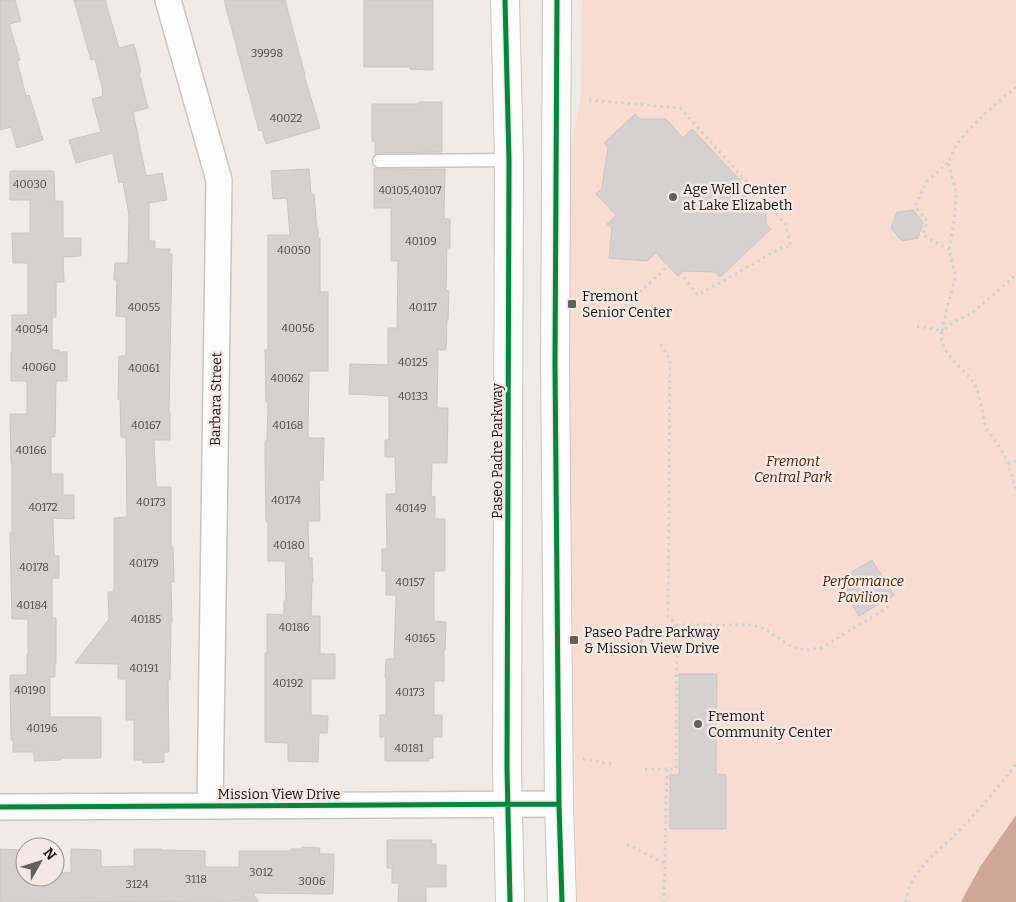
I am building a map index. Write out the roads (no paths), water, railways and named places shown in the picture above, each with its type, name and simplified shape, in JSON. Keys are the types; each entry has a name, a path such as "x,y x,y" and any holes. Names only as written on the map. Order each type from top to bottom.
{"main road":[{"name":"Paseo Padre Parkway","path":"505,0 509,160 507,767 510,902"},
{"path":"557,0 555,364 559,804 562,902"}],"street":[{"name":"Barbara Street","path":"168,0 219,180 210,806"},
{"name":"Mission View Drive","path":"0,807 559,804"}],"lane":[{"path":"378,161 509,160"}],"place":[{"name":"Age Well Center at Lake Elizabeth","path":"673,197"},
{"name":"Fremont Senior Center","path":"572,304"},
{"name":"Paseo Padre Parkway & Mission View Drive","path":"574,640"},
{"name":"Fremont Community Center","path":"698,724"}],"park label":[{"name":"Fremont Central Park","path":"793,470"},
{"name":"Performance Pavilion","path":"863,590"}]}
